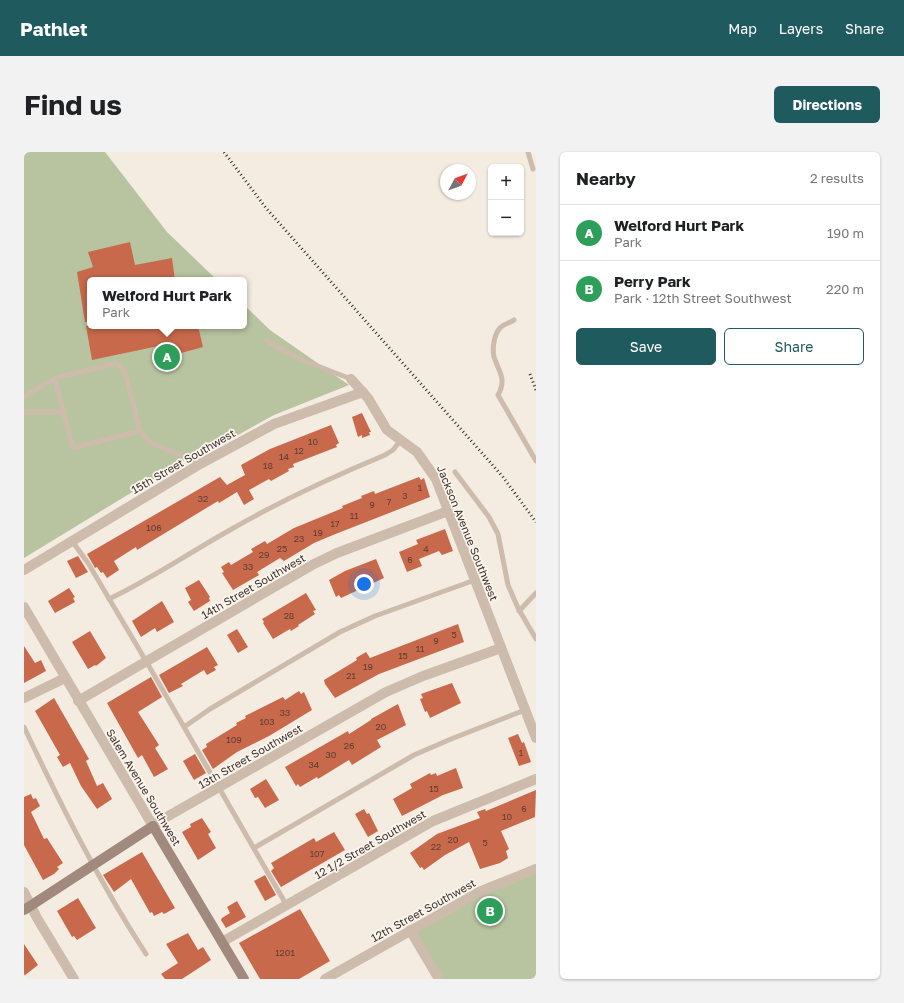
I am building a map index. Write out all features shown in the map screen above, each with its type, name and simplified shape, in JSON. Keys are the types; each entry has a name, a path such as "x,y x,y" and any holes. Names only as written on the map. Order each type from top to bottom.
{"street":[{"name":"Jackson Avenue Southwest","path":"351,378 363,392 387,430 417,452 436,479 536,738"},
{"name":"15th Street Southwest","path":"24,570 200,464 274,424 363,392"},
{"name":"14th Street Southwest","path":"78,701 314,564 337,553 448,511"},
{"name":"Salem Avenue Southwest","path":"24,607 78,701 244,979"},
{"name":"13th Street Southwest","path":"27,908 153,826 386,692 423,676 501,648"},
{"path":"24,698 65,678"},
{"name":"12 1/2 Street Southwest","path":"222,942 288,906 433,821 536,779"},
{"name":"12th Street Southwest","path":"325,979 479,892 536,869"},
{"path":"24,892 27,908 74,979"},
{"path":"410,930 439,979"}],"lane":[{"path":"528,152 533,169"},
{"path":"514,320 501,327 494,342 493,356 501,372 503,386 498,395 536,461"},
{"name":"Jackson Avenue Southwest","path":"267,341 302,360 351,378"},
{"path":"24,397 55,379 115,364 119,365 125,372 140,431 152,443 200,464"},
{"path":"55,379 73,448 140,431"},
{"path":"24,412 63,412"},
{"path":"109,599 179,562 229,530 300,492 385,455 393,450 400,441"},
{"path":"455,472 489,518 498,534 508,585 520,611 536,639"},
{"path":"72,540 146,661 218,788 288,906"},
{"path":"184,727 340,632 375,616 475,580"},
{"path":"520,611 536,593"},
{"path":"254,848 414,755 525,710"},
{"path":"24,727 78,838 121,916 146,954"}],"green space":[{"path":"24,152 105,152 167,232 214,277 87,277 87,329 247,329 247,308 270,330 349,385 274,415 229,440 198,452 24,558"},
{"path":"536,869 536,979 439,979 410,930"}],"building":[{"path":"130,242 135,265 172,258 175,277 87,277 87,322 85,322 77,272 93,267 88,252"},
{"path":"86,326 87,329 199,329 203,347 170,356 168,344 92,360"},
{"path":"362,413 371,432 369,432 370,435 362,438 362,435 358,437 352,417"},
{"path":"331,425 339,443 336,445 337,447 293,464 294,467 288,469 289,471 271,481 269,479 249,490 254,499 244,505 237,492 219,503 218,501 137,550 136,547 114,561 119,570 107,578 97,567 95,568 87,554 220,477 227,485 245,475 241,465 270,449"},
{"path":"419,477 421,480 424,478 430,497 314,543 284,561 280,558 257,572 259,575 233,590 222,573 224,572 221,567 229,562 231,565 253,552 251,549 265,541 267,544 294,528 343,508 342,506 362,498 361,496 374,491 375,494"},
{"path":"445,529 453,551 442,555 439,551 419,559 422,566 407,572 399,552 418,544 416,540"},
{"path":"78,556 88,572 76,578 67,561"},
{"path":"376,559 384,578 341,598 339,595 336,597 329,580 345,571"},
{"path":"199,580 210,597 210,601 194,611 188,602 191,600 185,588"},
{"path":"69,588 75,597 73,598 75,602 55,613 48,601"},
{"path":"306,593 316,610 313,611 315,614 291,631 290,629 273,639 262,619"},
{"path":"162,601 174,622 157,632 155,628 141,637 132,621"},
{"path":"458,624 464,642 379,674 335,698 325,684 324,680 357,660 356,658 366,652 370,658"},
{"path":"237,629 248,647 238,653 227,635"},
{"path":"90,631 106,658 96,666 95,665 88,669 72,642"},
{"path":"24,646 35,663 41,660 46,671 24,683"},
{"path":"207,647 218,665 214,667 216,670 207,675 204,670 181,684 183,686 169,693 159,675"},
{"path":"151,677 162,697 138,712 159,745 155,748 168,769 154,777 142,755 138,758 107,703"},
{"path":"452,683 461,703 430,718 427,711 425,712 420,699 423,698 421,694"},
{"path":"299,691 301,694 304,692 312,710 269,736 237,752 213,769 202,750 207,747 206,744 237,725 236,723 246,718 245,716 283,697 285,700"},
{"path":"54,698 89,759 86,761 97,786 103,783 112,799 97,809 81,786 70,763 63,767 57,757 60,755 35,711"},
{"path":"398,704 406,725 377,740 381,747 352,765 349,760 318,779 317,777 300,787 298,784 296,786 285,767 348,731 349,734 371,719"},
{"path":"518,734 522,743 524,742 531,762 519,766 508,738"},
{"path":"195,754 206,773 194,780 183,761"},
{"path":"456,768 463,788 443,795 402,816 393,799 412,788 410,784 430,773 431,775 436,773 437,776"},
{"path":"266,779 279,800 265,808 258,797 255,798 250,789"},
{"path":"536,790 535,817 501,831 509,849 506,851 508,858 500,863 480,869 469,842 445,855 424,870 422,867 420,868 410,853 437,834 480,818 477,812 485,809 486,811"},
{"path":"31,794 33,799 36,798 40,806 31,812 44,839 47,838 63,863 57,867 59,869 54,874 43,880 24,845 24,797"},
{"path":"364,809 367,814 369,813 378,831 368,837 355,814"},
{"path":"202,818 211,832 208,834 216,848 198,860 182,832 191,827 190,824"},
{"path":"334,832 345,850 281,887 271,871 274,868 271,863 314,838 316,842"},
{"path":"142,852 175,908 164,914 162,912 154,916 152,912 150,913 131,879 114,892 103,875"},
{"path":"265,875 276,895 265,901 254,881"},
{"path":"78,898 96,928 77,940 74,936 72,937 57,911"},
{"path":"237,901 246,917 226,928 221,920 230,913 227,907"},
{"path":"300,909 330,961 299,979 260,979 239,943"},
{"path":"188,933 198,950 203,947 211,960 182,979 165,979 161,974 178,963 166,944"},
{"path":"24,944 38,965 24,976"}],"railway":[{"path":"224,152 266,208 503,477 536,522"},
{"path":"530,374 536,390"}],"place":[{"name":"Welford Hurt Park","path":"167,357"},
{"name":"Perry Park","path":"490,911"}]}
